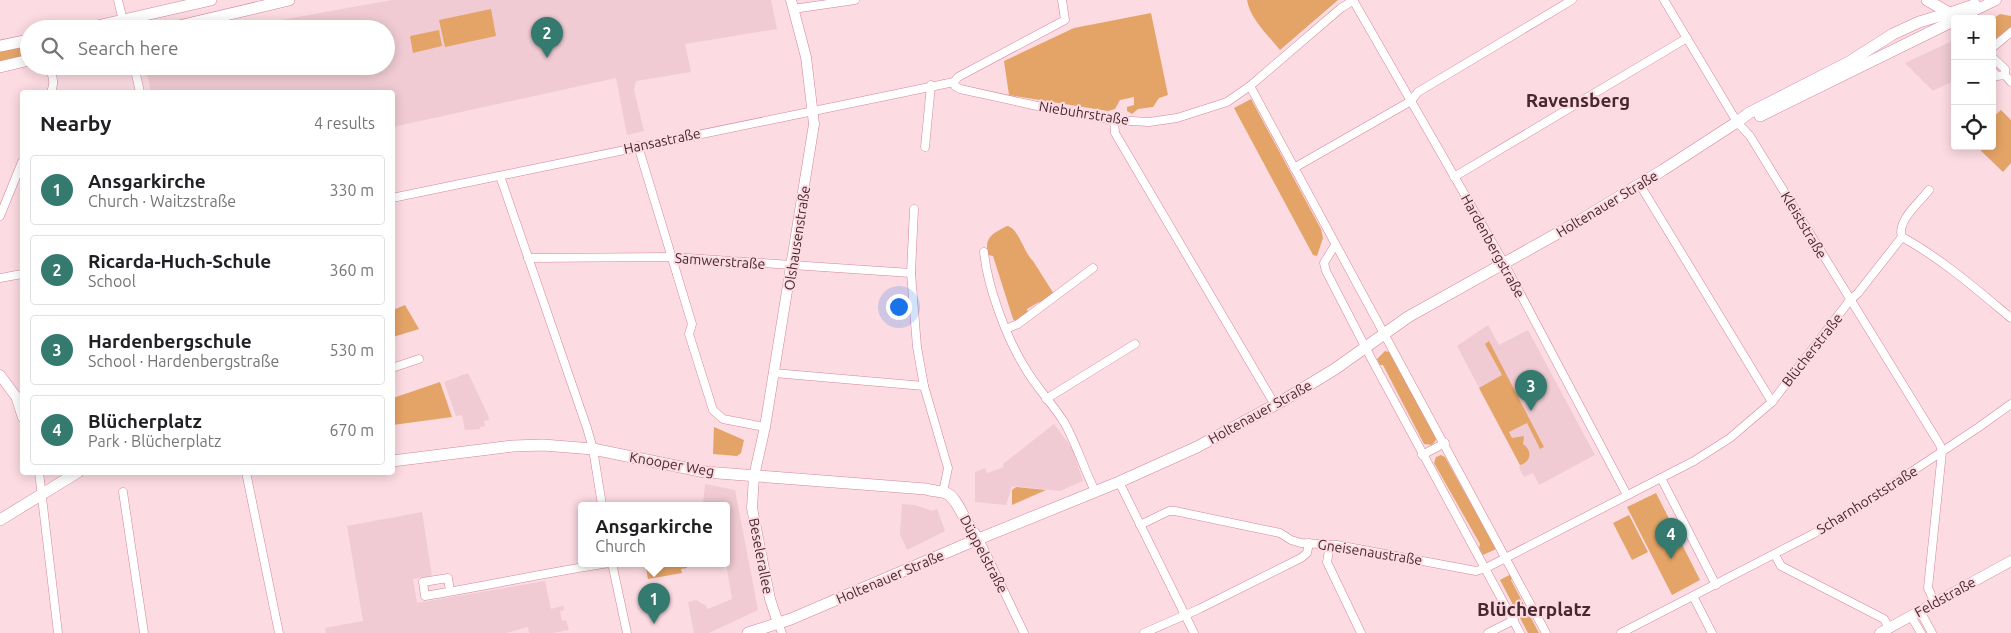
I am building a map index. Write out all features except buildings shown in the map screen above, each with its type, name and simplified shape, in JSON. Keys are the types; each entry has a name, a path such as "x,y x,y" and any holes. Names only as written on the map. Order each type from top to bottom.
{"main road":[{"path":"141,20 211,0"},
{"path":"204,20 289,0"},
{"path":"1927,0 1951,16"},
{"path":"1942,0 1952,15"},
{"name":"Holtenauer Straße","path":"748,633 780,628 791,619 1119,482 1197,447 1275,405 1335,369 1408,317 1640,185 1749,113 1849,62 1893,34 1919,22 1951,18"},
{"path":"0,46 20,42"},
{"path":"0,67 20,62"},
{"name":"Knooper Weg","path":"395,461 512,446 543,445 593,449 705,472 906,487 950,497"},
{"path":"0,520 60,475"},
{"path":"0,512 72,475"},
{"name":"Düppelstraße","path":"950,497 960,508 975,541"}],"street":[{"path":"118,0 123,20"},
{"path":"792,5 855,0"},
{"path":"925,146 931,85 954,82 958,77 1065,20 1062,0"},
{"name":"Hardenbergstraße","path":"1354,0 1504,263 1628,495"},
{"name":"Niebuhrstraße","path":"954,82 955,86 960,89 1114,120 1149,122 1177,118 1227,102 1250,86 1341,8 1354,0"},
{"path":"1294,168 1411,101 1418,92 1572,0"},
{"name":"Kleiststraße","path":"1664,0 1737,122 1750,136 1931,430 1942,452"},
{"name":"Holtenauer Straße","path":"1959,15 1985,0"},
{"name":"Holtenauer Straße","path":"1961,15 1996,0"},
{"name":"Olshausenstraße","path":"754,476 765,427 814,124 804,52 792,5"},
{"path":"1996,45 2011,32"},
{"path":"1454,177 1687,38"},
{"path":"1995,60 2005,69 2005,75 2011,82"},
{"path":"52,75 54,84 52,90"},
{"path":"136,75 140,90"},
{"path":"1996,75 2005,75"},
{"name":"Hansastraße","path":"395,197 931,85"},
{"path":"1250,86 1546,633"},
{"path":"1114,120 1114,133 1275,405"},
{"path":"638,146 692,324 689,334 713,410 723,419 765,427"},
{"path":"0,216 20,167"},
{"path":"500,176 593,449 602,502"},
{"path":"1640,185 1772,402"},
{"name":"Blücherstraße","path":"1661,478 1724,442 1772,402 1850,300 1858,293 1902,237 1900,232 1904,222 1929,190"},
{"path":"914,209 911,273 917,347 924,386 948,468 947,480 950,497"},
{"path":"1902,237 1918,246 1958,275 2011,318"},
{"path":"1335,245 1326,256 1324,266 1422,455 1486,568 1520,633"},
{"path":"984,252 986,266 1006,329 1023,366 1067,428 1095,491"},
{"name":"Samwerstraße","path":"528,258 672,257 911,273"},
{"path":"1006,329 1018,324 1093,268"},
{"path":"0,278 20,274"},
{"path":"1046,399 1135,344"},
{"path":"395,367 419,359"},
{"path":"774,373 924,386"},
{"path":"0,375 20,400"},
{"path":"14,394 20,412"},
{"name":"Scharnhorststraße","path":"1716,585 1775,555 1857,508 2011,404"},
{"path":"1422,455 1444,443"},
{"path":"1935,603 1928,588 1942,452"},
{"path":"39,475 58,633"},
{"path":"247,475 279,633"},
{"name":"Beselerallee","path":"754,476 753,518 770,599 780,628"},
{"path":"1486,568 1661,478 1716,585 1622,633"},
{"path":"1119,482 1194,633"},
{"path":"124,492 144,633"},
{"name":"Gneisenaustraße","path":"1140,525 1170,511 1175,511 1276,532 1291,540 1330,545 1476,571 1486,568"},
{"name":"Düppelstraße","path":"975,541 1024,633"},
{"path":"1144,633 1228,595 1301,558 1308,552 1309,543"},
{"path":"1330,545 1327,562 1361,633"},
{"path":"1775,555 1781,566 1884,619 1884,630"},
{"name":"Feldstraße","path":"1884,630 2011,561"},
{"path":"450,592 589,567"},
{"path":"612,567 626,633"},
{"path":"1693,596 1712,633"},
{"path":"1916,613 1921,633"},
{"path":"1916,613 1932,633"},
{"path":"1488,633 1514,620"}],"shaded area":[{"path":"392,0 771,0 777,29 685,44 691,72 636,81 634,90 644,131 627,135 616,78 395,127 395,90 151,90 147,75 395,75 395,20 281,20"},
{"path":"1247,0 1338,0 1280,50 1252,14"},
{"path":"491,9 496,36 445,47 439,20"},
{"path":"1151,13 1168,95 1159,98 1153,107 1138,109 1132,114 1127,111 1127,107 1134,105 1134,97 1120,100 1115,109 1108,111 1009,95 1004,61 1074,28"},
{"path":"2000,14 2011,16 2011,27 1996,38 1996,17"},
{"path":"439,30 442,46 413,53 410,36"},
{"path":"1951,41 1951,82 1933,91 1905,63"},
{"path":"20,46 20,58 0,62 0,51"},
{"path":"1251,99 1321,229 1323,238 1317,256 1313,255 1234,108"},
{"path":"2001,110 2011,120 2011,163 2003,172 1980,150 1996,150 1996,114"},
{"path":"1007,226 1011,227 1018,235 1054,294 1040,304 1039,302 1027,309 1028,313 1015,321 993,256 988,255 987,249 990,237"},
{"path":"405,305 419,329 395,336 395,309"},
{"path":"1488,325 1499,345 1528,330 1595,455 1539,485 1533,473 1524,477 1519,468 1520,465 1457,346"},
{"path":"1489,341 1544,447 1540,449 1527,423 1509,432 1512,438 1524,436 1523,444 1528,450 1529,456 1524,464 1520,465 1479,388 1502,375 1485,344"},
{"path":"1385,351 1389,352 1435,436 1436,440 1432,445 1424,444 1383,365 1380,365 1377,359"},
{"path":"468,373 488,415 489,420 484,421 485,426 480,427 480,429 465,430 462,415 456,416 444,382"},
{"path":"440,382 452,417 395,425 395,397"},
{"path":"1054,424 1072,448 1083,481 1060,491 1012,486 1006,505 975,502 975,472 985,468 987,473 1004,467 1003,464"},
{"path":"714,427 744,440 741,453 737,456 713,454"},
{"path":"1441,455 1445,457 1496,549 1483,555 1479,548 1480,544 1434,463 1436,457"},
{"path":"705,484 735,490 758,610 709,633 694,633 688,602 696,600 708,609 732,599 727,567 730,567 730,502 703,502"},
{"path":"1016,487 1046,490 1012,505 1012,490"},
{"path":"1656,493 1700,580 1672,595 1627,507"},
{"path":"902,504 915,505 932,511 937,509 945,531 907,550 900,534"},
{"path":"422,512 432,576 413,579 417,603 545,581 551,609 563,606 564,610 560,611 562,621 566,620 569,630 552,633 529,633 528,627 506,633 326,633 325,628 363,621 347,526"},
{"path":"1629,515 1648,552 1632,560 1613,523"},
{"path":"646,567 687,567 681,569 682,573 648,579"},
{"path":"1511,574 1513,577 1511,580 1539,633 1528,633 1500,580"}],"place":[{"name":"Ricarda-Huch-Schule","path":"547,58"},
{"name":"Hardenbergschule","path":"1531,411"},
{"name":"Blücherplatz","path":"1671,559"},
{"name":"Ansgarkirche","path":"654,624"}],"district":[{"name":"Ravensberg","path":"1578,100"},
{"name":"Blücherplatz","path":"1534,609"}]}
